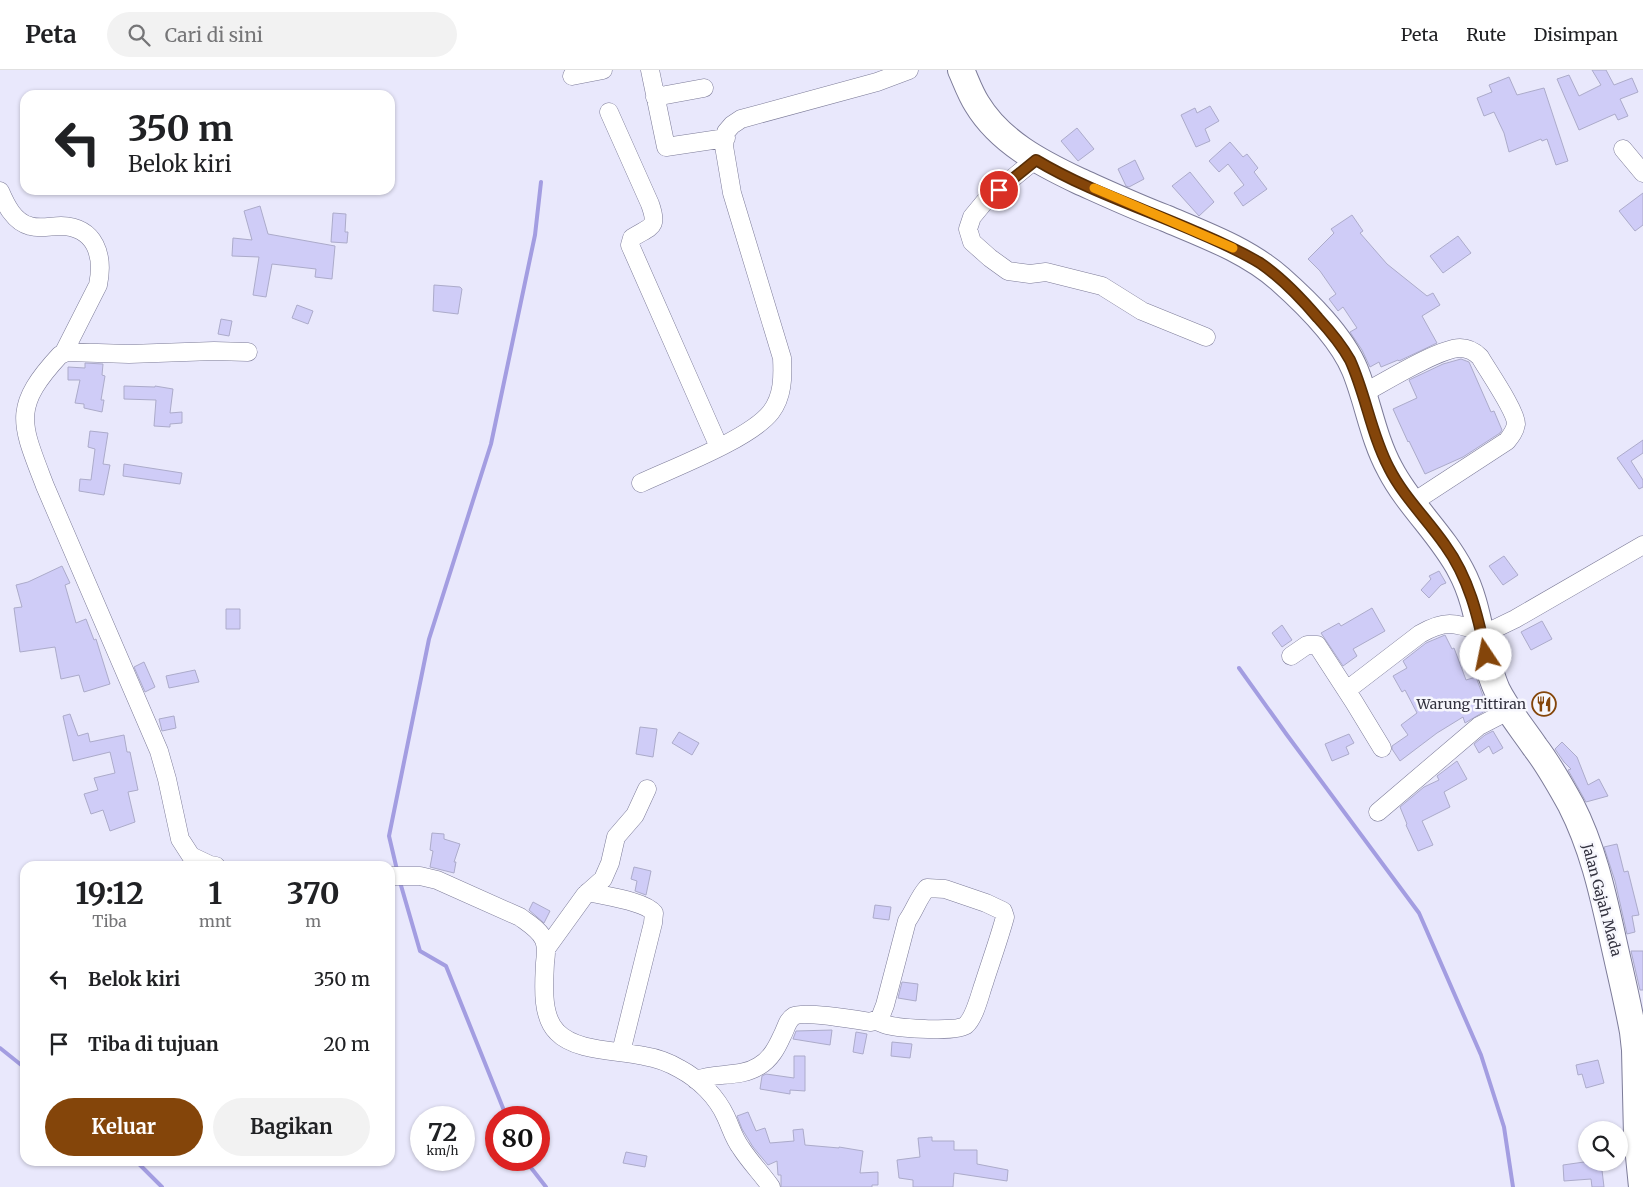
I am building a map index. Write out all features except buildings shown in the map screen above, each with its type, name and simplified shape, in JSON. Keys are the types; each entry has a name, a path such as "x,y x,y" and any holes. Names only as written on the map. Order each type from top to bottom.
{"highway":[{"name":"Jalan Gajah Mada","path":"961,70 977,104 984,114 1009,140 1036,160 1115,198 1236,249 1261,264 1306,304 1339,343 1356,372 1388,467 1412,503 1446,546 1462,573 1471,594 1486,655 1499,694 1562,788 1591,852 1605,899 1630,1015 1639,1078 1637,1136 1642,1187"}],"street":[{"path":"572,76 603,70"},
{"path":"650,70 666,147 726,138"},
{"path":"640,483 719,447 758,425 771,412 778,399 783,380 782,358 732,193 724,146 726,132 732,124 741,119 877,82 909,70"},
{"path":"656,97 704,88"},
{"path":"609,112 650,204 654,220 648,230 632,238 630,245 719,447"},
{"path":"1623,149 1643,173"},
{"path":"1036,160 986,200 972,217 968,229 972,242 1008,272 1030,274 1046,272 1102,286 1142,311 1206,336"},
{"path":"0,192 11,212 24,224 37,227 72,227 89,236 99,252 100,274 98,285 63,354 54,361 27,401 25,426 30,448 66,537 156,744 168,779 180,839 191,856 201,861"},
{"path":"1362,394 1440,353 1455,348 1464,348 1475,352 1480,357 1514,413 1516,426 1514,433 1507,441 1412,503"},
{"path":"63,354 75,352 90,354 248,352"},
{"path":"1347,690 1430,628 1439,624 1458,625 1482,634 1515,619 1643,545"},
{"path":"1291,656 1307,646 1316,644 1347,690 1382,748"},
{"path":"1378,812 1479,726 1510,710"},
{"path":"546,949 588,892 603,879 610,863 616,837 635,815 647,789"},
{"path":"395,876 420,876 437,880 520,917 539,932 544,940 546,949 545,980 548,1016 555,1030 570,1041 585,1046 664,1061 681,1069 703,1086 722,1108 739,1146 772,1187"},
{"path":"696,1080 712,1075 750,1071 764,1063 771,1056 793,1016 804,1014 876,1021 886,1025 916,1028 951,1029 966,1025 974,1012 996,951 1005,917 1003,911 945,889 928,888 920,896 907,921 883,1013 876,1021"},
{"path":"588,892 642,905 654,913 621,1052"}],"waterway":[{"path":"395,861 389,836 429,639 491,444 535,235 541,182"},
{"path":"1239,668 1419,913 1481,1055 1504,1127 1513,1187"},
{"path":"395,862 397,870"},
{"path":"400,882 420,951 446,966 502,1106"},
{"path":"0,1048 20,1064"},
{"path":"141,1166 162,1187"},
{"path":"534,1171 546,1187"}],"slow traffic":[{"path":"1094,188 1233,248"}],"place":[{"name":"Warung Tittiran","path":"1544,704"}],"route":[{"path":"999,190 1036,160 1115,198 1236,249 1261,264 1292,290 1344,348 1356,372 1388,467 1412,503 1446,546 1462,573 1471,594 1486,655"}]}
